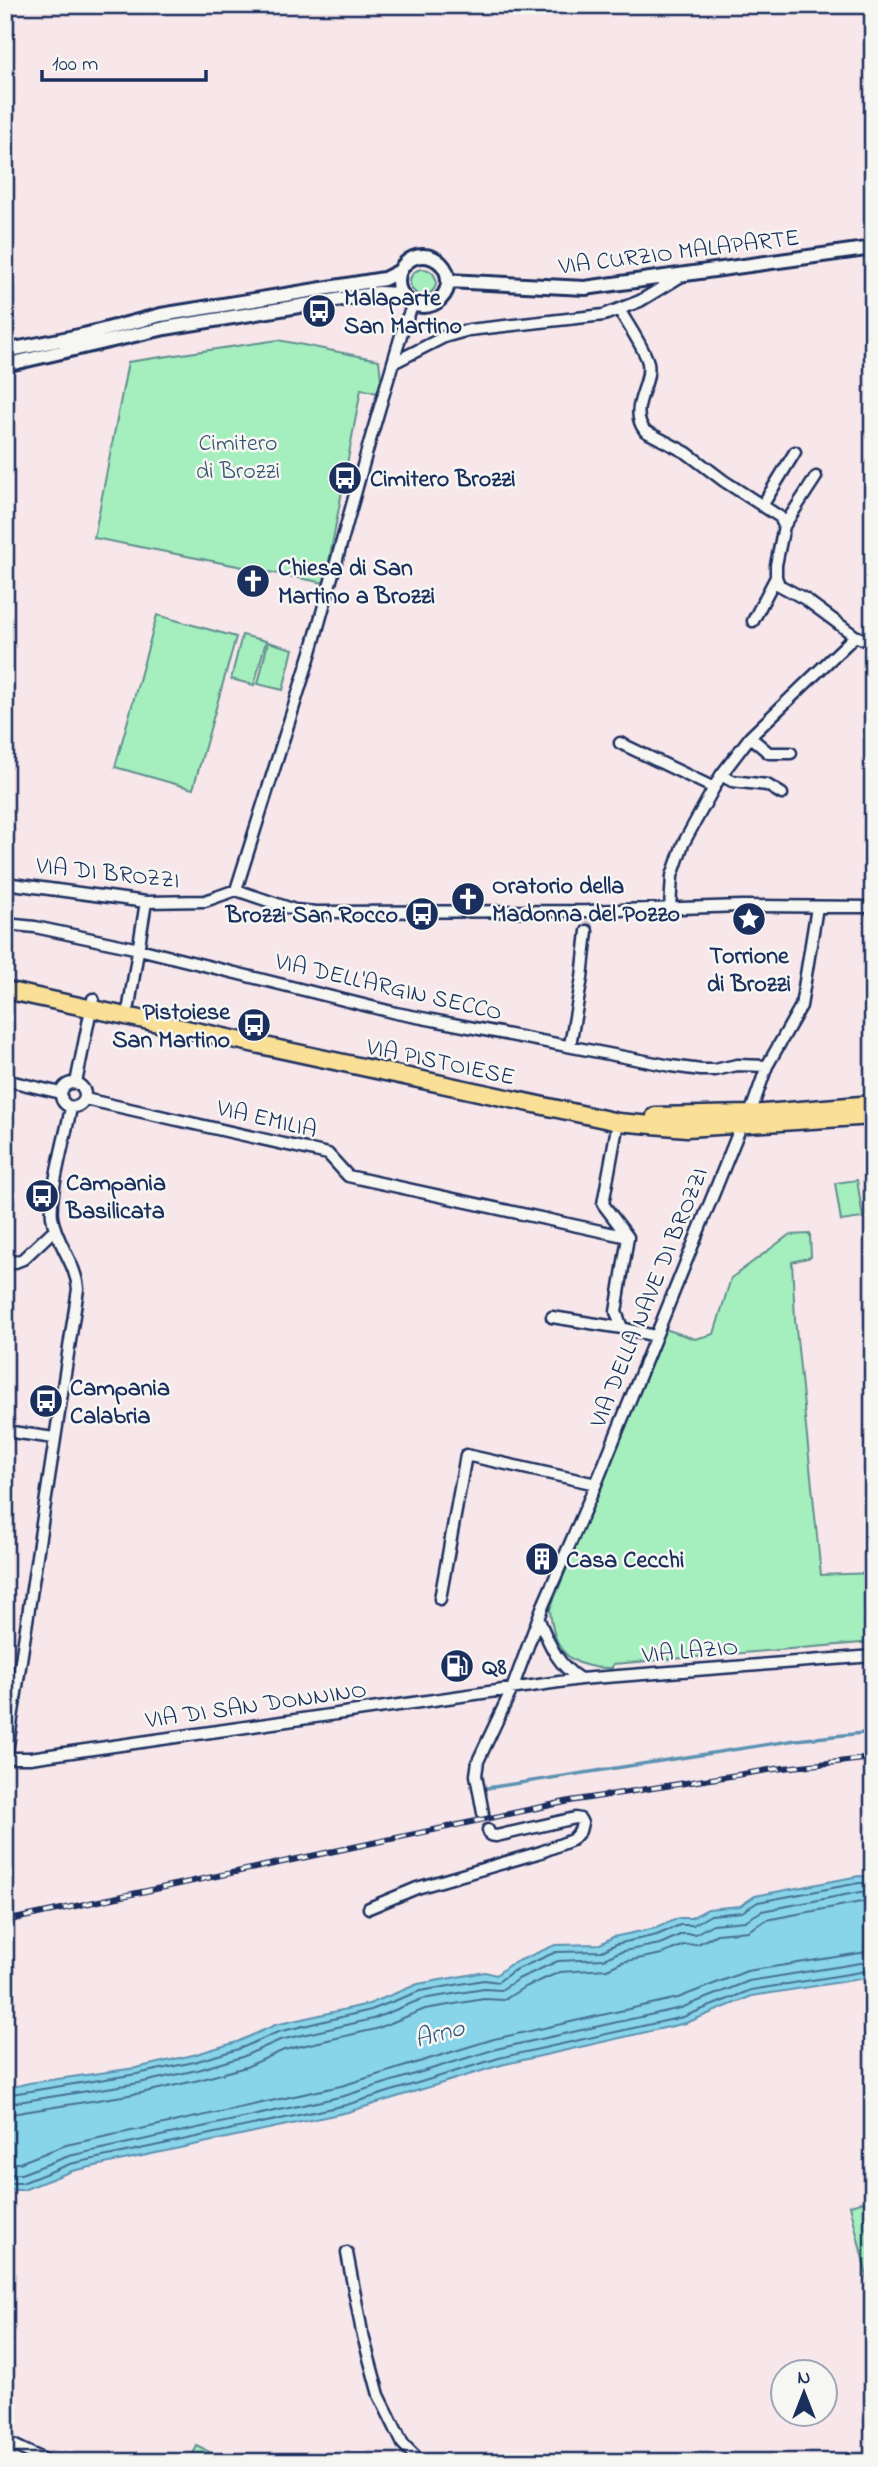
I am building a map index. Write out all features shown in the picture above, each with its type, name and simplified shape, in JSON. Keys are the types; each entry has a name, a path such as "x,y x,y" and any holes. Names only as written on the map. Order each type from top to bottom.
{"main road":[{"name":"VIA PISTOIESE","path":"5,980 92,1004 618,1122 674,1128 873,1104"},
{"name":"VIA PISTOIESE","path":"5,989 92,1004 129,1006 619,1111 745,1120 873,1116"}],"street":[{"name":"VIA CURZIO MALAPARTE","path":"448,281 585,288 873,248"},
{"path":"5,351 173,313 384,279 400,271 410,259 427,256 441,264 448,281 444,294 437,302 427,306 413,305 400,294 379,293 164,328 5,365"},
{"path":"400,271 400,294"},
{"path":"393,363 444,337 469,330 581,319 620,309 640,301 686,274"},
{"path":"413,305 369,444 321,619 236,890 304,911 588,915 670,908 873,907"},
{"path":"620,309 636,340 646,352 649,363 649,375 638,405 640,425 645,431 687,453 780,517 784,526"},
{"path":"762,506 795,452"},
{"path":"816,477 784,526 776,577 779,585 805,599 855,636 873,643"},
{"path":"753,621 776,577"},
{"path":"670,908 671,882 683,844 721,775 750,737 855,636"},
{"path":"750,737 769,753 791,752"},
{"path":"620,743 714,788"},
{"path":"721,775 732,781 766,785 782,794"},
{"name":"VIA DI BROZZI","path":"5,883 146,902 205,901 236,890"},
{"path":"129,1006 146,902"},
{"name":"VIA DELLA NAVE DI BROZZI","path":"483,1813 476,1775 478,1761 512,1689 766,1066 801,1006 817,907"},
{"name":"VIA DELL'ARGIN SECCO","path":"5,924 35,927 139,949 396,1013 701,1070 737,1065 766,1066"},
{"path":"570,1045 587,931"},
{"path":"76,1083 92,1004"},
{"path":"5,1080 61,1093"},
{"path":"76,1083 83,1087 85,1098 81,1105 71,1108 64,1104 61,1093 68,1084 76,1083"},
{"name":"VIA EMILIA","path":"85,1098 328,1154 348,1176 628,1237"},
{"path":"6,1758 78,1289 74,1269 52,1217 53,1199 71,1108"},
{"path":"618,1122 603,1204 628,1237 616,1312 622,1328"},
{"path":"7,1262 33,1251 55,1229"},
{"path":"552,1317 655,1336"},
{"path":"5,1431 54,1438"},
{"path":"440,1599 466,1455 596,1485"},
{"path":"539,1619 559,1660 580,1679"},
{"name":"VIA LAZIO","path":"512,1689 580,1679 873,1656"},
{"name":"VIA DI SAN DONNINO","path":"6,1758 30,1758 512,1689"},
{"path":"369,1908 417,1888 541,1852 572,1840 580,1831 582,1823 575,1818 496,1836 489,1832"},
{"path":"347,2253 362,2332 379,2395 402,2444 421,2462"},
{"path":"5,2441 49,2462"}],"green space":[{"path":"423,269 432,273 436,282 432,291 423,295 414,291 410,282 414,273"},
{"name":"Cimitero di Brozzi","path":"278,340 379,360 381,380 377,393 361,389 325,583 94,538 128,362"},
{"path":"157,615 236,637 193,789 115,767"},
{"path":"242,635 266,641 254,685 231,679"},
{"path":"268,642 293,649 283,690 258,684"},
{"path":"857,1180 863,1218 841,1221 835,1183"},
{"path":"810,1234 811,1257 792,1262 795,1319 821,1575 873,1573 873,1642 613,1664 612,1668 574,1661 566,1654 555,1636 550,1609 665,1329 695,1339 714,1334 731,1278 789,1235"},
{"path":"873,2199 873,2280 868,2281 850,2205"},
{"path":"197,2446 228,2461 189,2462"}],"water":[{"name":"Arno","path":"859,1876 873,1877 873,1977 752,1996 686,2023 501,2065 348,2112 72,2171 23,2190 5,2190 5,2089 29,2083 136,2068 193,2055 237,2042 275,2025 369,2004 418,1984 485,1972 496,1975 509,1965 555,1945 600,1944 613,1937 656,1928 679,1918 691,1918 708,1909 740,1906 755,1896"}],"waterway":[{"path":"487,1788 796,1740 873,1732"}],"tunnel":[{"path":"587,931 588,919"}],"railway":[{"path":"5,1921 570,1801 775,1769 873,1758"}],"place":[{"name":"Malaparte San Martino","path":"319,311"},
{"name":"Cimitero Brozzi","path":"345,478"},
{"name":"Chiesa di San Martino a Brozzi","path":"253,581"},
{"name":"Oratorio della Madonna del Pozzo","path":"468,899"},
{"name":"Brozzi San Rocco","path":"422,914"},
{"name":"Torrione di Brozzi","path":"749,919"},
{"name":"Pistoiese San Martino","path":"254,1025"},
{"name":"Campania Basilicata","path":"42,1196"},
{"name":"Campania Calabria","path":"46,1401"},
{"name":"Casa Cecchi","path":"542,1559"},
{"name":"Q8","path":"457,1666"}]}
